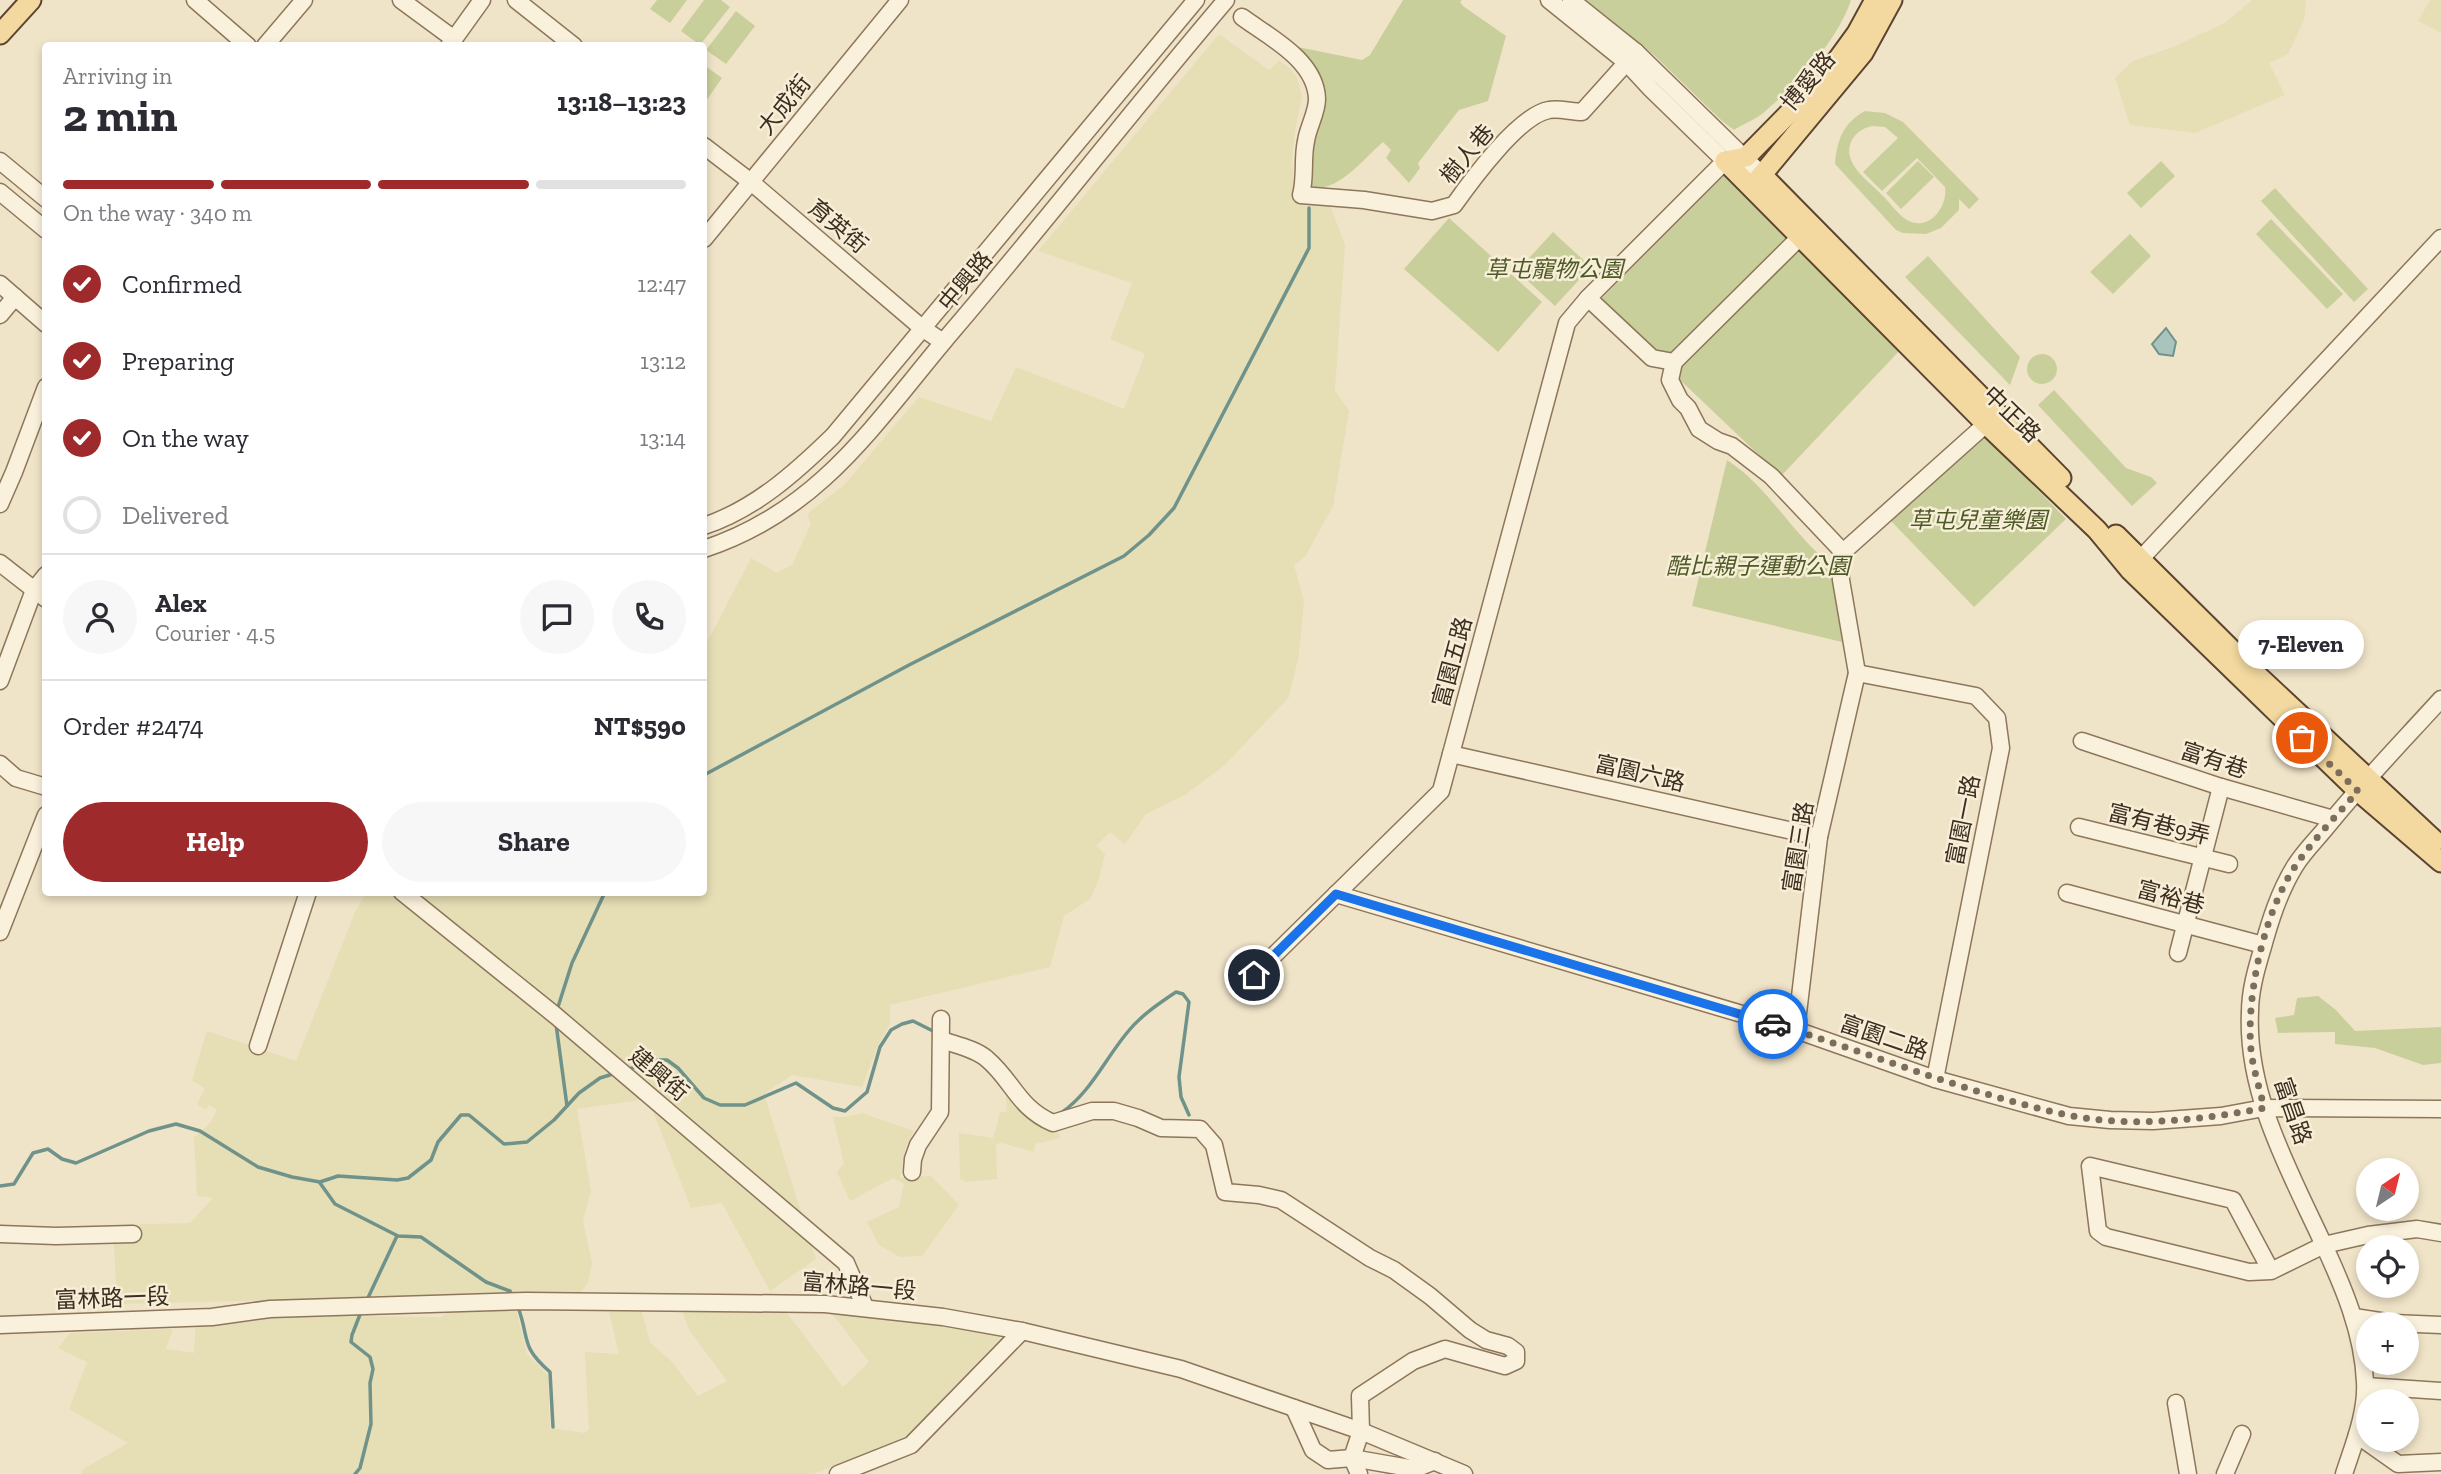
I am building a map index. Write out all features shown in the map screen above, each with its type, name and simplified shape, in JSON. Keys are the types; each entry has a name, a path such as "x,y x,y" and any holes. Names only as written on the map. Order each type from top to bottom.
{"main road":[{"path":"0,34 31,0"},
{"name":"博愛路","path":"1746,157 1832,66 1857,33 1875,0"},
{"name":"博愛路","path":"1757,181 1863,53 1892,0"},
{"path":"1725,161 1746,157"},
{"name":"中正路","path":"1725,161 1757,181 2135,565 2441,862"},
{"name":"中正路","path":"1757,181 1800,237 1992,418"},
{"name":"中正路","path":"2363,785 2441,846"}],"street":[{"path":"268,42 303,0"},
{"path":"401,0 451,42 482,0"},
{"path":"516,0 569,42"},
{"name":"大成街","path":"707,235 899,0"},
{"name":"中興路","path":"707,525 745,508 762,497 804,464 833,436 1196,0"},
{"name":"中興路","path":"707,548 733,540 796,503 867,435 1226,0"},
{"name":"中正路","path":"1549,0 1573,5 1746,157 1757,181"},
{"path":"202,2 244,42"},
{"name":"樹人巷","path":"1242,17 1283,47 1313,78 1317,100 1306,137 1306,178 1301,195 1364,200 1432,211 1454,205 1479,169 1530,120 1548,110 1582,113 1631,57"},
{"name":"中正路","path":"1631,57 1651,89 1725,161"},
{"name":"育英街","path":"707,148 751,182 922,328 943,342"},
{"path":"0,161 42,196"},
{"name":"富園五路","path":"1254,975 1441,791 1567,323 1588,298 1725,161"},
{"path":"0,192 42,227"},
{"path":"1800,237 1674,362 1670,380 1699,429 1732,446 1771,476 1843,552"},
{"path":"2135,565 2441,239"},
{"path":"0,284 42,321"},
{"path":"0,315 15,297"},
{"path":"1588,298 1652,358 1674,362"},
{"path":"0,504 42,398"},
{"path":"1857,673 1841,580 1840,562 1843,552 1992,418"},
{"path":"0,563 40,595 0,681"},
{"name":"富園三路","path":"1796,1030 1819,837 1857,673"},
{"name":"富園一路","path":"1857,673 1976,696 1997,718 2001,748 1935,1079"},
{"name":"富昌路","path":"2365,1389 2363,1356 2354,1317 2264,1108 2251,1052 2249,1011 2254,976 2274,909 2295,866 2333,819 2441,699"},
{"name":"富有巷","path":"2082,741 2221,787 2333,819"},
{"name":"富園六路","path":"1451,754 1819,837"},
{"path":"0,764 16,778 42,786"},
{"path":"2178,953 2221,787"},
{"path":"0,932 42,826"},
{"name":"富有巷9弄","path":"2079,827 2229,864"},
{"name":"富裕巷","path":"2067,893 2263,945"},
{"name":"富園二路","path":"1336,894 1796,1030 1935,1079 2069,1116 2153,1121 2221,1116 2264,1108 2441,1110"},
{"path":"258,1046 307,896"},
{"name":"建興街","path":"407,896 559,1020 846,1263 865,1307"},
{"path":"912,1172 918,1145 940,1112 941,1031 985,1056 1000,1071 1030,1111 1053,1123 1092,1111 1114,1111 1161,1128 1200,1129 1214,1144 1225,1192 1281,1200 1370,1258 1394,1270 1470,1330 1486,1340 1508,1346 1516,1353 1516,1361 1505,1366 1445,1349 1413,1361 1360,1396 1361,1431 1352,1458 1359,1474"},
{"path":"2271,1271 2233,1200 2090,1166 2098,1231 2106,1237 2249,1272 2271,1271 2324,1245 2368,1236 2417,1229 2441,1233"},
{"path":"0,1234 133,1234"},
{"name":"富林路一段","path":"0,1325 200,1318 270,1309 526,1301 825,1304 865,1307 1022,1331 1181,1369 1361,1431 1464,1474"},
{"name":"富林路一段","path":"0,1315 211,1311 226,1314"},
{"path":"2354,1317 2393,1323 2441,1325"},
{"path":"838,1474 911,1445 1022,1331"},
{"path":"2365,1386 2441,1391"},
{"path":"2176,1403 2188,1474"},
{"path":"1294,1408 1313,1450 1328,1461 1352,1458 1415,1469 1435,1461"},
{"path":"2225,1474 2242,1434"},
{"name":"富昌路","path":"2344,1474 2356,1438"},
{"path":"2381,1452 2398,1464 2441,1462"}],"shaded area":[{"path":"2252,0 2306,0 2304,20 2288,54 2269,63 2285,95 2195,133 2130,125 2115,78 2133,61 2173,47 2225,23"},
{"path":"2430,0 2441,0 2441,33 2418,21"},
{"path":"1219,34 1269,70 1279,61 1290,68 1297,78 1302,96 1292,159 1295,200 1330,205 1345,245 1335,390 1349,411 1333,506 1305,557 1294,565 1304,601 1299,655 1289,697 1225,765 1185,795 1146,814 1125,844 1110,832 1096,846 1105,854 1099,879 1090,899 1064,916 1050,967 890,1005 890,1024 878,1045 862,1087 792,1075 764,1094 816,1259 770,1291 722,1203 691,1208 648,1099 577,1109 591,1191 583,1221 592,1263 588,1283 580,1293 117,1304 113,1225 190,1223 213,1198 197,1196 194,1138 211,1122 217,1110 209,1105 206,1110 197,1104 205,1089 192,1080 207,1031 296,1061 355,912 364,896 707,896 707,642 751,558 777,573 792,565 811,524 807,514 844,485 919,397 991,421 1016,367 1124,409 1145,354 1110,339 1132,283 1038,251"},
{"path":"1006,1095 1016,1108 1033,1121 1044,1127 1057,1127 1060,1138 1035,1144 1034,1152 1001,1143 996,1145 997,1179 967,1182 960,1179 959,1133 993,1138 1000,1113 1007,1111"},
{"path":"862,1113 914,1131 905,1149 900,1178 931,1176 959,1205 922,1256 900,1257 879,1245 867,1222 899,1207 904,1184 893,1178 850,1201 837,1172 844,1164 833,1117"},
{"path":"825,1304 1002,1336 910,1436 884,1454 863,1455 813,1474 81,1474 82,1470 128,1443 69,1409 87,1362 58,1348 70,1333 173,1329 166,1349 194,1353 196,1320 271,1315 441,1317 451,1310 516,1309 527,1354 548,1375 550,1428 585,1433 589,1429 585,1352 619,1354 609,1312 642,1312 650,1342 671,1361 698,1396 727,1381 690,1331 680,1307 787,1313 843,1387 869,1362"}],"green space":[{"path":"657,0 687,0 670,23 650,9"},
{"path":"704,0 721,0 730,7 702,42 696,42 681,31"},
{"path":"1403,0 1462,0 1460,2 1463,6 1506,36 1488,101 1459,110 1418,163 1420,168 1409,183 1386,158 1391,150 1383,142 1338,181 1316,188 1305,187 1315,96 1283,44 1362,60 1370,55"},
{"path":"1586,0 1851,0 1836,31 1802,76 1763,113 1734,130 1655,56"},
{"path":"736,11 755,26 726,64 707,49"},
{"path":"707,67 722,78 707,100"},
{"path":"1865,111 1885,113 1903,122 1979,199 1969,209 1959,199 1959,210 1941,228 1926,234 1896,230 1835,164 1842,133","holes":["1872,126 1885,127 1898,138 1863,172 1882,191 1917,158 1945,187 1941,208 1931,219 1917,223 1909,221 1853,165 1849,150 1857,134"]},
{"path":"1918,161 1934,177 1901,209 1886,193"},
{"path":"2161,161 2175,176 2141,208 2127,193"},
{"path":"1725,173 1902,348 1781,476 1598,302"},
{"path":"2275,188 2368,289 2354,302 2261,201"},
{"path":"1449,218 1542,302 1498,352 1404,269"},
{"path":"2271,219 2343,294 2327,309 2256,234"},
{"name":"草屯寵物公園","path":"1553,232 1591,267 1555,306 1517,271"},
{"path":"2130,234 2151,256 2113,294 2090,272"},
{"path":"1928,256 2020,357 2010,385 1905,277"},
{"path":"2042,354 2052,359 2057,369 2052,379 2042,384 2032,379 2027,369 2032,359"},
{"path":"2054,390 2126,468 2151,477 2157,483 2132,506 2038,405"},
{"name":"草屯兒童樂園","path":"1982,432 2066,519 1974,607 1891,521"},
{"name":"酷比親子運動公園","path":"1727,460 1743,471 1807,543 1836,568 1842,642 1692,606"},
{"path":"2318,996 2336,1010 2355,1031 2441,1027 2441,1063 2423,1065 2375,1048 2335,1044 2335,1032 2278,1033 2275,1018 2294,1015 2297,998"}],"water":[{"path":"2166,328 2176,342 2173,356 2159,354 2152,344"}],"waterway":[{"path":"707,773 909,665 1124,556 1149,535 1174,508 1309,248 1309,208"},
{"path":"557,1010 572,963 603,896"},
{"path":"1061,1113 1089,1086 1131,1028 1176,992 1183,994 1189,1002 1179,1077 1181,1097 1189,1115"},
{"path":"627,1070 653,1060 667,1060 678,1068 704,1098 720,1105 745,1105 796,1083 833,1108 845,1111 867,1092 880,1047 891,1030 913,1021 937,1033"},
{"path":"556,1024 567,1106"},
{"path":"0,1186 14,1184 33,1153 48,1149 62,1159 76,1163 149,1131 176,1124 200,1131 258,1167 292,1177 320,1182 338,1176 397,1180 408,1178 431,1160 438,1142 461,1115 469,1115 504,1144 527,1142 554,1120 579,1093 600,1078 616,1073"},
{"path":"320,1183 335,1204 398,1236 421,1237 486,1282 510,1291 513,1297"},
{"path":"366,1302 397,1236"},
{"path":"518,1307 530,1349 550,1372 553,1427"},
{"path":"355,1474 360,1468 371,1424 370,1383 373,1369 370,1357 351,1342 361,1312"}],"way so far":[{"path":"1773,1024 1935,1079 2069,1116 2153,1121 2221,1116 2264,1108 2251,1052 2249,1011 2254,976 2268,927 2295,866 2358,791 2302,738"}],"place":[{"name":"7-Eleven","path":"2302,738"}],"route":[{"path":"1254,975 1336,894 1773,1024"}]}
